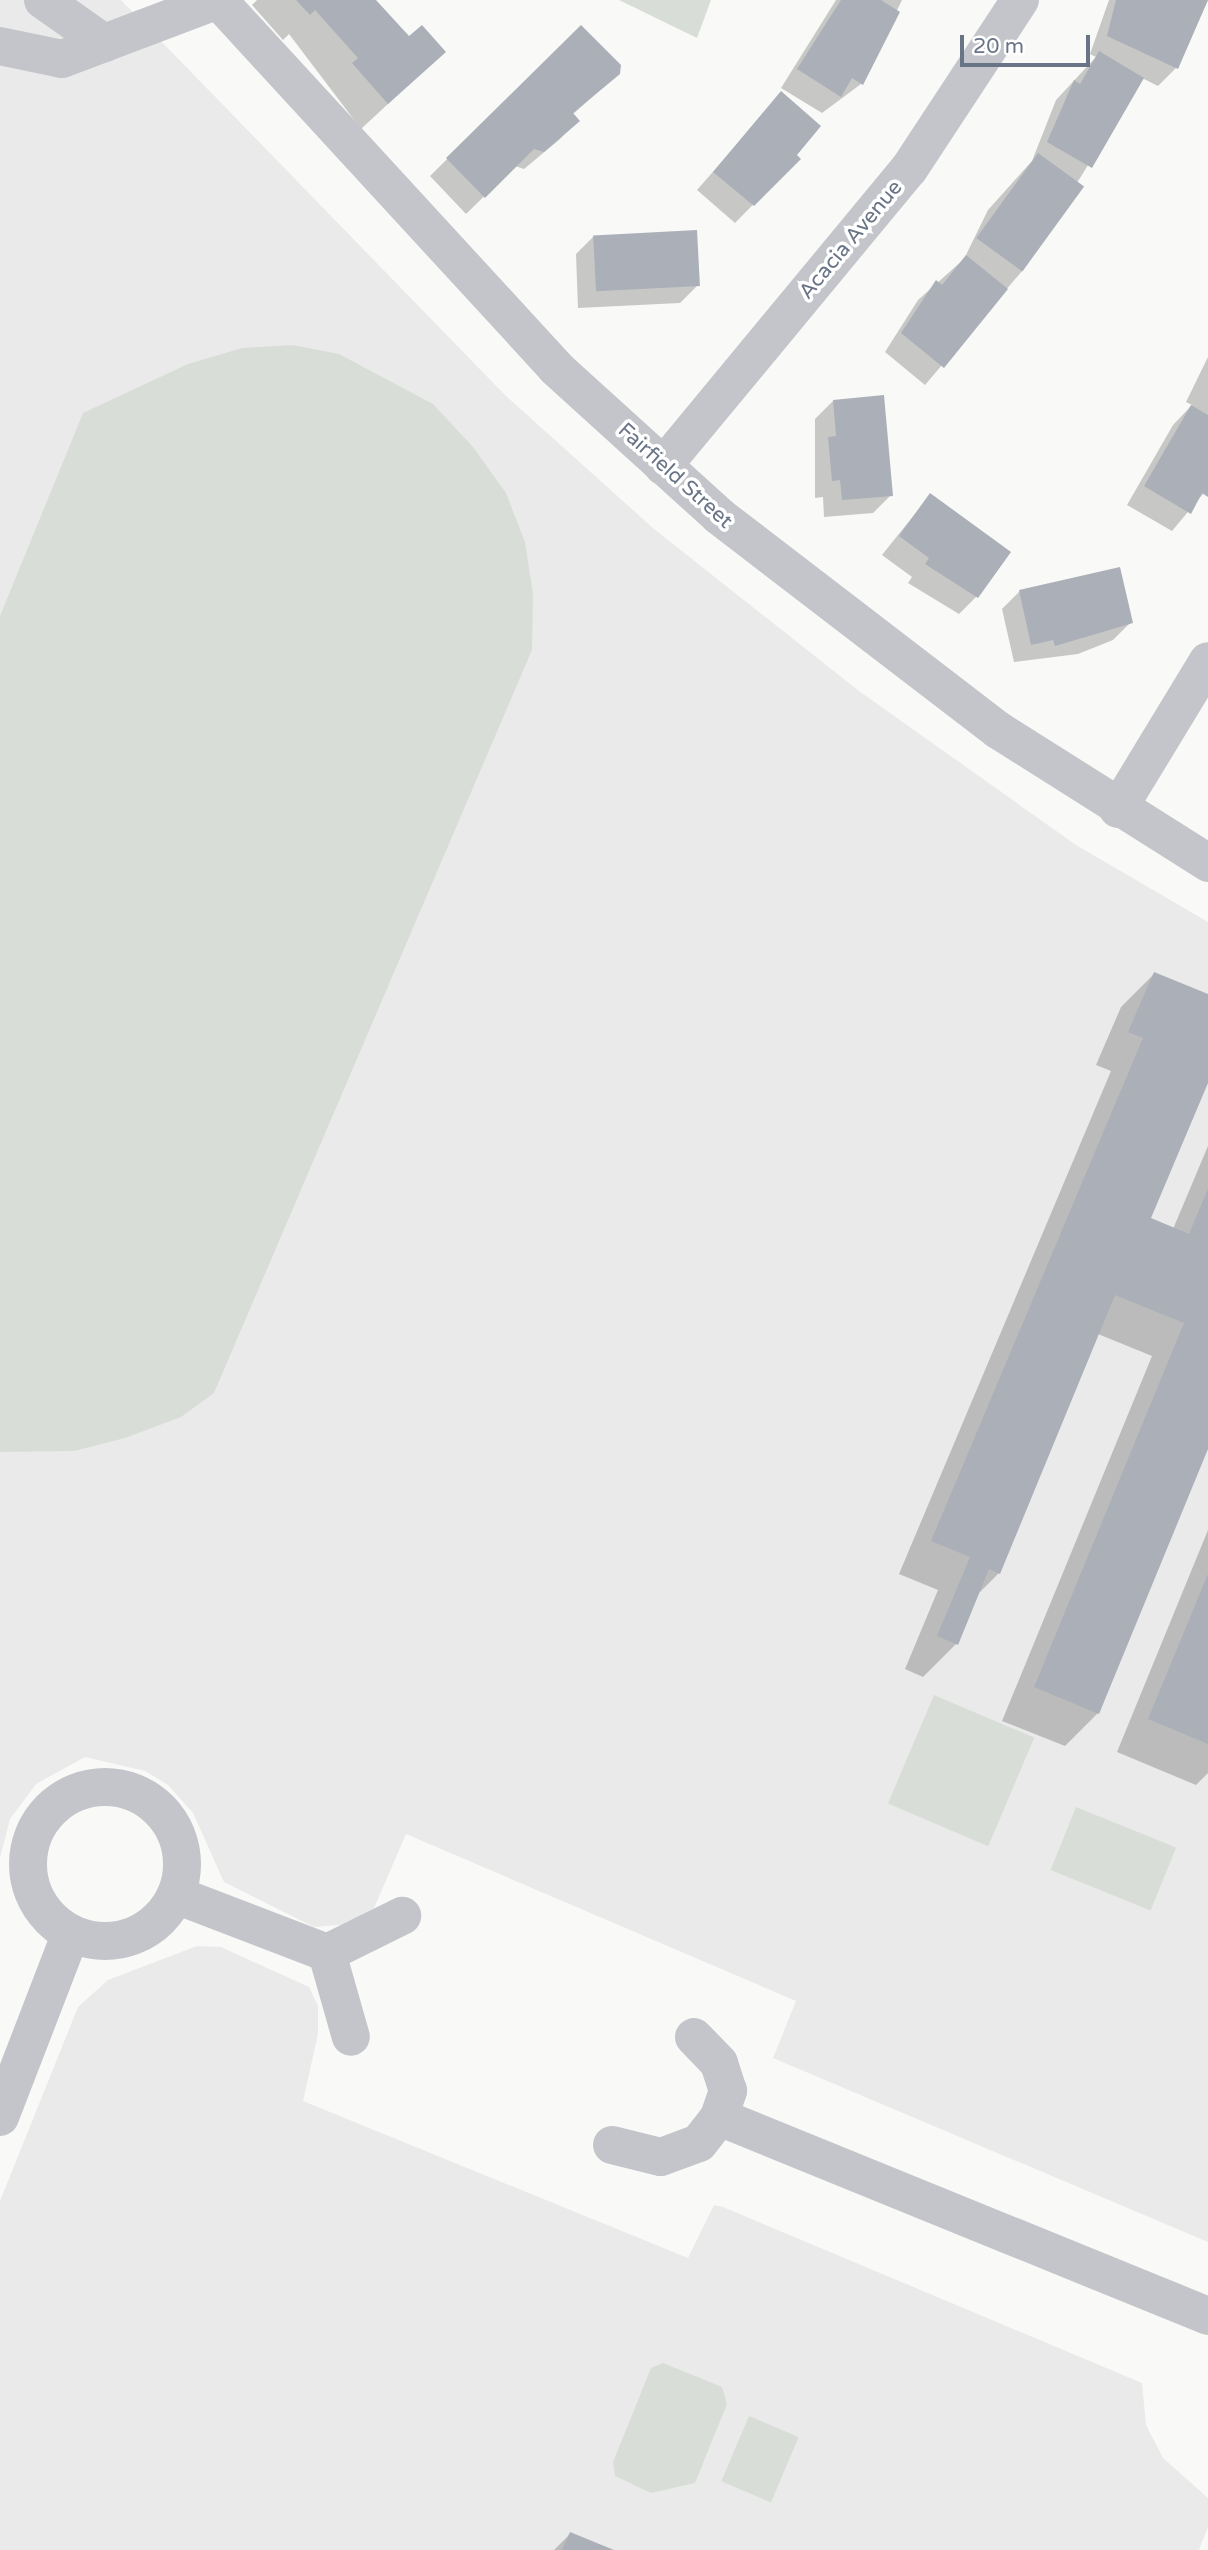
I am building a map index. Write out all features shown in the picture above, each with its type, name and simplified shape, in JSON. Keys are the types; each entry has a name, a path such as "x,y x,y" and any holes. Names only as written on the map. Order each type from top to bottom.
{"street":[{"path":"43,0 104,43"},
{"path":"0,46 62,59 218,0"},
{"name":"Fairfield Street","path":"218,0 434,242 663,466 855,627 1118,809 1208,863"},
{"name":"Acacia Avenue","path":"663,466 909,169 1020,0"},
{"path":"1118,809 1208,661"},
{"path":"84,1790 124,1790 159,1808 180,1842 176,1895 151,1927 127,1938 100,1941 71,1933 37,1899 28,1859 41,1821 84,1790"},
{"path":"176,1895 327,1953 402,1916"},
{"path":"0,2117 71,1933"},
{"path":"327,1953 351,2037"},
{"path":"612,2145 661,2157 699,2143 719,2117 725,2082 719,2063 694,2037"},
{"path":"719,2117 1208,2316"}],"shaded area":[{"path":"0,0 121,0 505,395 654,529 859,691 1076,845 1208,922 1208,2242 773,2058 796,2001 406,1834 374,1908 350,1924 314,1927 224,1882 193,1813 168,1785 145,1771 85,1757 36,1784 10,1819 0,1858"},
{"path":"619,0 711,0 697,38"},
{"path":"293,345 339,354 433,404 473,447 506,493 525,542 533,594 532,650 214,1393 181,1417 125,1438 74,1451 0,1452 0,616 83,413 188,364 242,348"},
{"path":"934,1695 1034,1738 988,1846 888,1804"},
{"path":"1076,1807 1176,1847 1151,1911 1051,1870"},
{"path":"197,1946 221,1947 309,1987 318,2006 318,2034 303,2101 688,2258 714,2205 723,2207 1142,2383 1146,2425 1163,2458 1208,2498 1208,2527 1199,2550 0,2550 0,2201 78,2007 108,1980"},
{"path":"663,2363 722,2387 727,2404 695,2483 651,2493 615,2476 613,2462 651,2368"},
{"path":"749,2416 799,2437 771,2502 721,2481"}],"building":[{"path":"296,0 376,0 409,36 422,25 446,52 388,104 352,63 358,58 315,10 310,15"},
{"path":"841,0 881,0 900,12 863,85 852,78 841,97 797,69"},
{"path":"1116,0 1208,0 1178,69 1107,36"},
{"path":"581,25 621,65 620,74 573,113 580,121 544,152 534,149 485,198 446,158"},
{"path":"1099,51 1144,78 1092,168 1047,142 1074,80 1080,84"},
{"path":"781,91 821,126 797,155 801,159 754,206 713,172"},
{"path":"1038,153 1084,187 1022,271 976,238"},
{"path":"697,230 700,286 596,291 593,235"},
{"path":"966,255 1008,289 944,368 901,333 936,280 942,285"},
{"path":"884,395 893,496 842,500 840,480 832,481 828,437 836,436 833,400"},
{"path":"1191,405 1208,415 1208,497 1202,493 1191,514 1144,486"},
{"path":"930,493 1011,552 978,598 925,564 929,558 899,536"},
{"path":"1120,567 1133,623 1055,646 1053,640 1031,645 1019,590"},
{"path":"1154,972 1208,994 1208,1083 1151,1218 1189,1234 1208,1189 1208,1449 1099,1714 1034,1687 1184,1323 1115,1295 1000,1574 989,1569 958,1645 937,1636 970,1557 931,1541 1143,1038 1128,1032"},
{"path":"1208,1574 1208,1744 1148,1719"},
{"path":"570,2532 614,2550 562,2550"}]}
